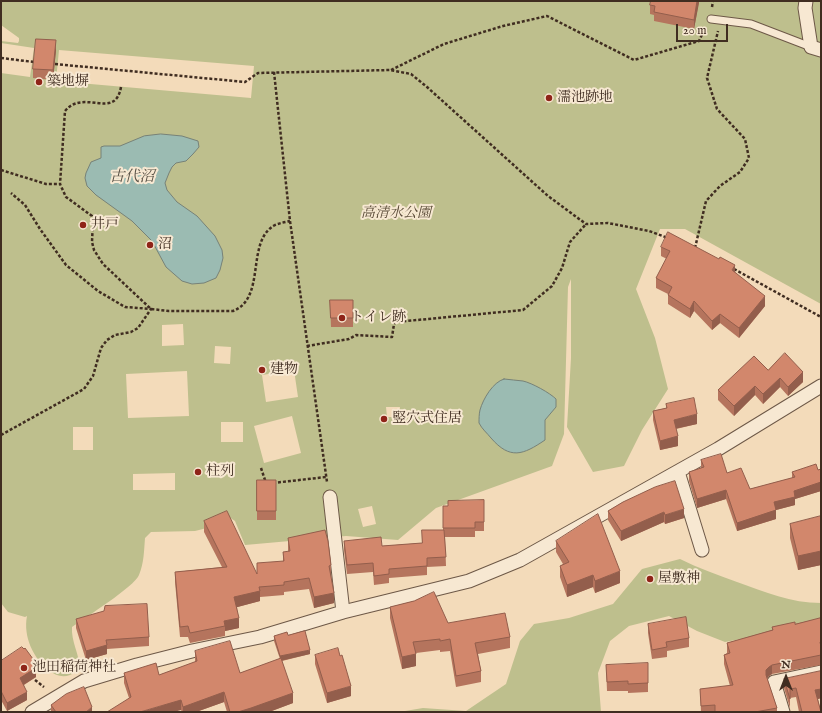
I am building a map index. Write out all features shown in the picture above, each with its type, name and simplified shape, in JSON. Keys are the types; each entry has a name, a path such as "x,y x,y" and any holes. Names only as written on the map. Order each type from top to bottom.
{"street":[{"path":"806,1 805,8 816,49"},
{"path":"32,712 84,681 137,665 192,651 260,637 343,612 468,581 520,560 725,445 821,386"},
{"path":"678,472 702,550"},
{"path":"330,497 343,612"},
{"path":"783,712 774,682 821,672"}],"lane":[{"path":"711,19 751,24 816,49"}],"path":[{"path":"390,70 444,44 503,26 547,16 634,60 698,41 711,19"},
{"path":"695,248 706,201 720,186 740,172 748,158 745,139 717,110 707,78 720,20"},
{"path":"1,58 34,62"},
{"path":"55,64 245,82 258,73 274,72 390,70 411,74 548,196 586,224 608,223 649,231 669,238"},
{"path":"274,72 290,221 330,497"},
{"path":"122,88 116,101 110,104 77,102 70,105 65,111 60,184 66,196 92,216 92,242 94,250 103,264 150,309"},
{"path":"1,170 46,184 60,184"},
{"path":"11,193 26,205 40,229 66,265 98,291 125,307 170,311 233,310 240,308 252,290 261,242 274,226 290,221"},
{"path":"307,346 349,339 356,335 392,337 394,324 396,322 523,310 552,286 562,268 570,242 586,224"},
{"path":"688,246 702,252"},
{"path":"728,266 821,317"},
{"path":"1,435 84,389 93,376 101,348 107,340 115,335 131,332 138,328 150,309"},
{"path":"261,468 266,484 326,477"}],"green space":[{"name":"高清水公園","path":"1,1 821,1 821,304 685,229 660,229 636,289 655,338 668,389 642,430 624,466 593,472 567,427 571,358 571,279 568,287 564,434 552,466 436,508 398,540 346,536 245,545 235,521 229,517 195,531 151,532 145,538 142,566 139,575 135,580 119,594 72,627 80,668 67,676 56,675 44,666 34,654 28,639 26,624 27,616 25,617 8,612 1,603 1,73 30,77 34,48 1,43 1,41 18,43 19,38 1,25","holes":["59,50 254,66 251,98 56,81","183,324 184,345 162,346 162,325","215,346 231,347 230,364 214,363","294,370 298,397 266,402 262,375","187,371 189,416 128,418 126,374","386,407 400,407 399,417 387,417","292,416 301,453 264,463 254,426","221,422 243,422 243,442 221,442","73,427 93,427 93,450 73,450","175,473 175,490 133,490 133,474","372,506 376,524 363,527 358,509"]},
{"path":"680,559 758,590 789,599 810,603 821,603 821,619 810,626 725,642 697,631 669,616 629,626 610,641 598,673 601,712 399,712 423,708 466,711 506,684 520,641 534,624 569,618 613,604 642,569"}],"water":[{"name":"古代沼","path":"161,134 182,136 198,141 199,147 186,161 176,163 172,167 165,183 167,190 177,202 197,216 215,236 222,250 223,258 216,278 204,283 192,284 182,281 166,267 152,241 132,221 96,195 87,186 85,178 86,173 91,162 101,158 101,147 120,146 144,136"},
{"path":"504,379 527,382 545,391 556,399 556,407 545,420 545,440 523,452 517,453 504,450 491,438 479,423 479,415 483,401 492,387"}],"building":[{"path":"651,1 697,1 694,20 654,12 655,6 650,5"},
{"path":"36,39 56,40 53,70 33,69"},
{"path":"668,232 719,259 720,257 735,265 732,270 765,296 739,328 720,314 712,321 694,301 690,309 668,295 672,287 656,278 670,251 661,247"},
{"path":"330,300 353,300 353,318 331,318"},
{"path":"785,353 803,372 788,387 780,378 763,394 755,386 734,406 718,390 754,356 768,370"},
{"path":"694,398 697,414 674,420 678,436 660,441 653,411 667,408 666,404"},
{"path":"721,454 727,473 741,468 750,489 795,477 792,472 816,464 818,470 821,469 821,482 794,491 795,497 774,502 776,510 737,523 726,490 697,499 689,472 704,467 701,460"},
{"path":"257,480 276,480 276,511 257,511"},
{"path":"675,481 684,509 665,515 664,512 621,531 608,511 655,487"},
{"path":"484,500 484,522 475,522 475,528 443,528 443,506 448,506 448,501"},
{"path":"227,511 257,574 257,563 284,561 283,552 290,551 288,538 325,530 328,541 331,565 329,566 334,593 314,597 309,578 284,582 284,585 259,587 260,591 234,597 239,618 224,621 225,626 190,633 188,626 180,627 175,572 227,567 204,521"},
{"path":"598,514 620,571 595,581 593,575 567,585 560,566 569,562 556,541"},
{"path":"821,516 821,551 798,556 790,524"},
{"path":"422,530 444,530 446,557 427,558 427,566 389,569 389,574 374,576 373,563 347,565 344,541 381,537 382,546 422,543"},
{"path":"434,592 448,623 505,613 510,637 475,643 481,671 456,676 450,639 413,642 416,654 402,657 390,607 414,601"},
{"path":"147,604 149,637 106,640 107,645 86,651 76,619 104,611 105,606"},
{"path":"686,617 689,638 666,642 667,647 652,650 648,624"},
{"path":"821,618 821,655 772,665 766,670 766,675 777,708 755,712 715,712 715,705 701,706 700,689 733,685 724,655 730,653 727,643 773,630 772,627 795,622 795,624"},
{"path":"305,631 310,650 280,656 274,636 287,632 288,635"},
{"path":"230,641 240,673 281,658 293,693 238,712 230,712 224,692 183,707 181,700 140,712 107,712 131,697 124,673 156,663 159,675 197,661 195,651"},
{"path":"22,647 24,649 25,648 36,663 33,665 36,668 20,678 27,692 7,703 1,691 1,661"},
{"path":"338,648 340,656 342,655 351,686 327,693 315,655"},
{"path":"648,663 648,683 628,684 628,681 607,682 606,665"},
{"path":"821,671 821,689 815,690 821,712 802,712 796,688 790,689 790,699 784,679"},
{"path":"84,687 92,707 86,712 56,712 51,705 66,694"}],"place":[{"name":"築地塀","path":"39,82"},
{"name":"濡池跡地","path":"549,98"},
{"name":"井戸","path":"83,225"},
{"name":"沼","path":"150,245"},
{"name":"トイレ跡","path":"342,318"},
{"name":"建物","path":"262,370"},
{"name":"竪穴式住居","path":"384,419"},
{"name":"柱列","path":"198,472"},
{"name":"屋敷神","path":"650,579"},
{"name":"池田稲荷神社","path":"24,668"}]}
